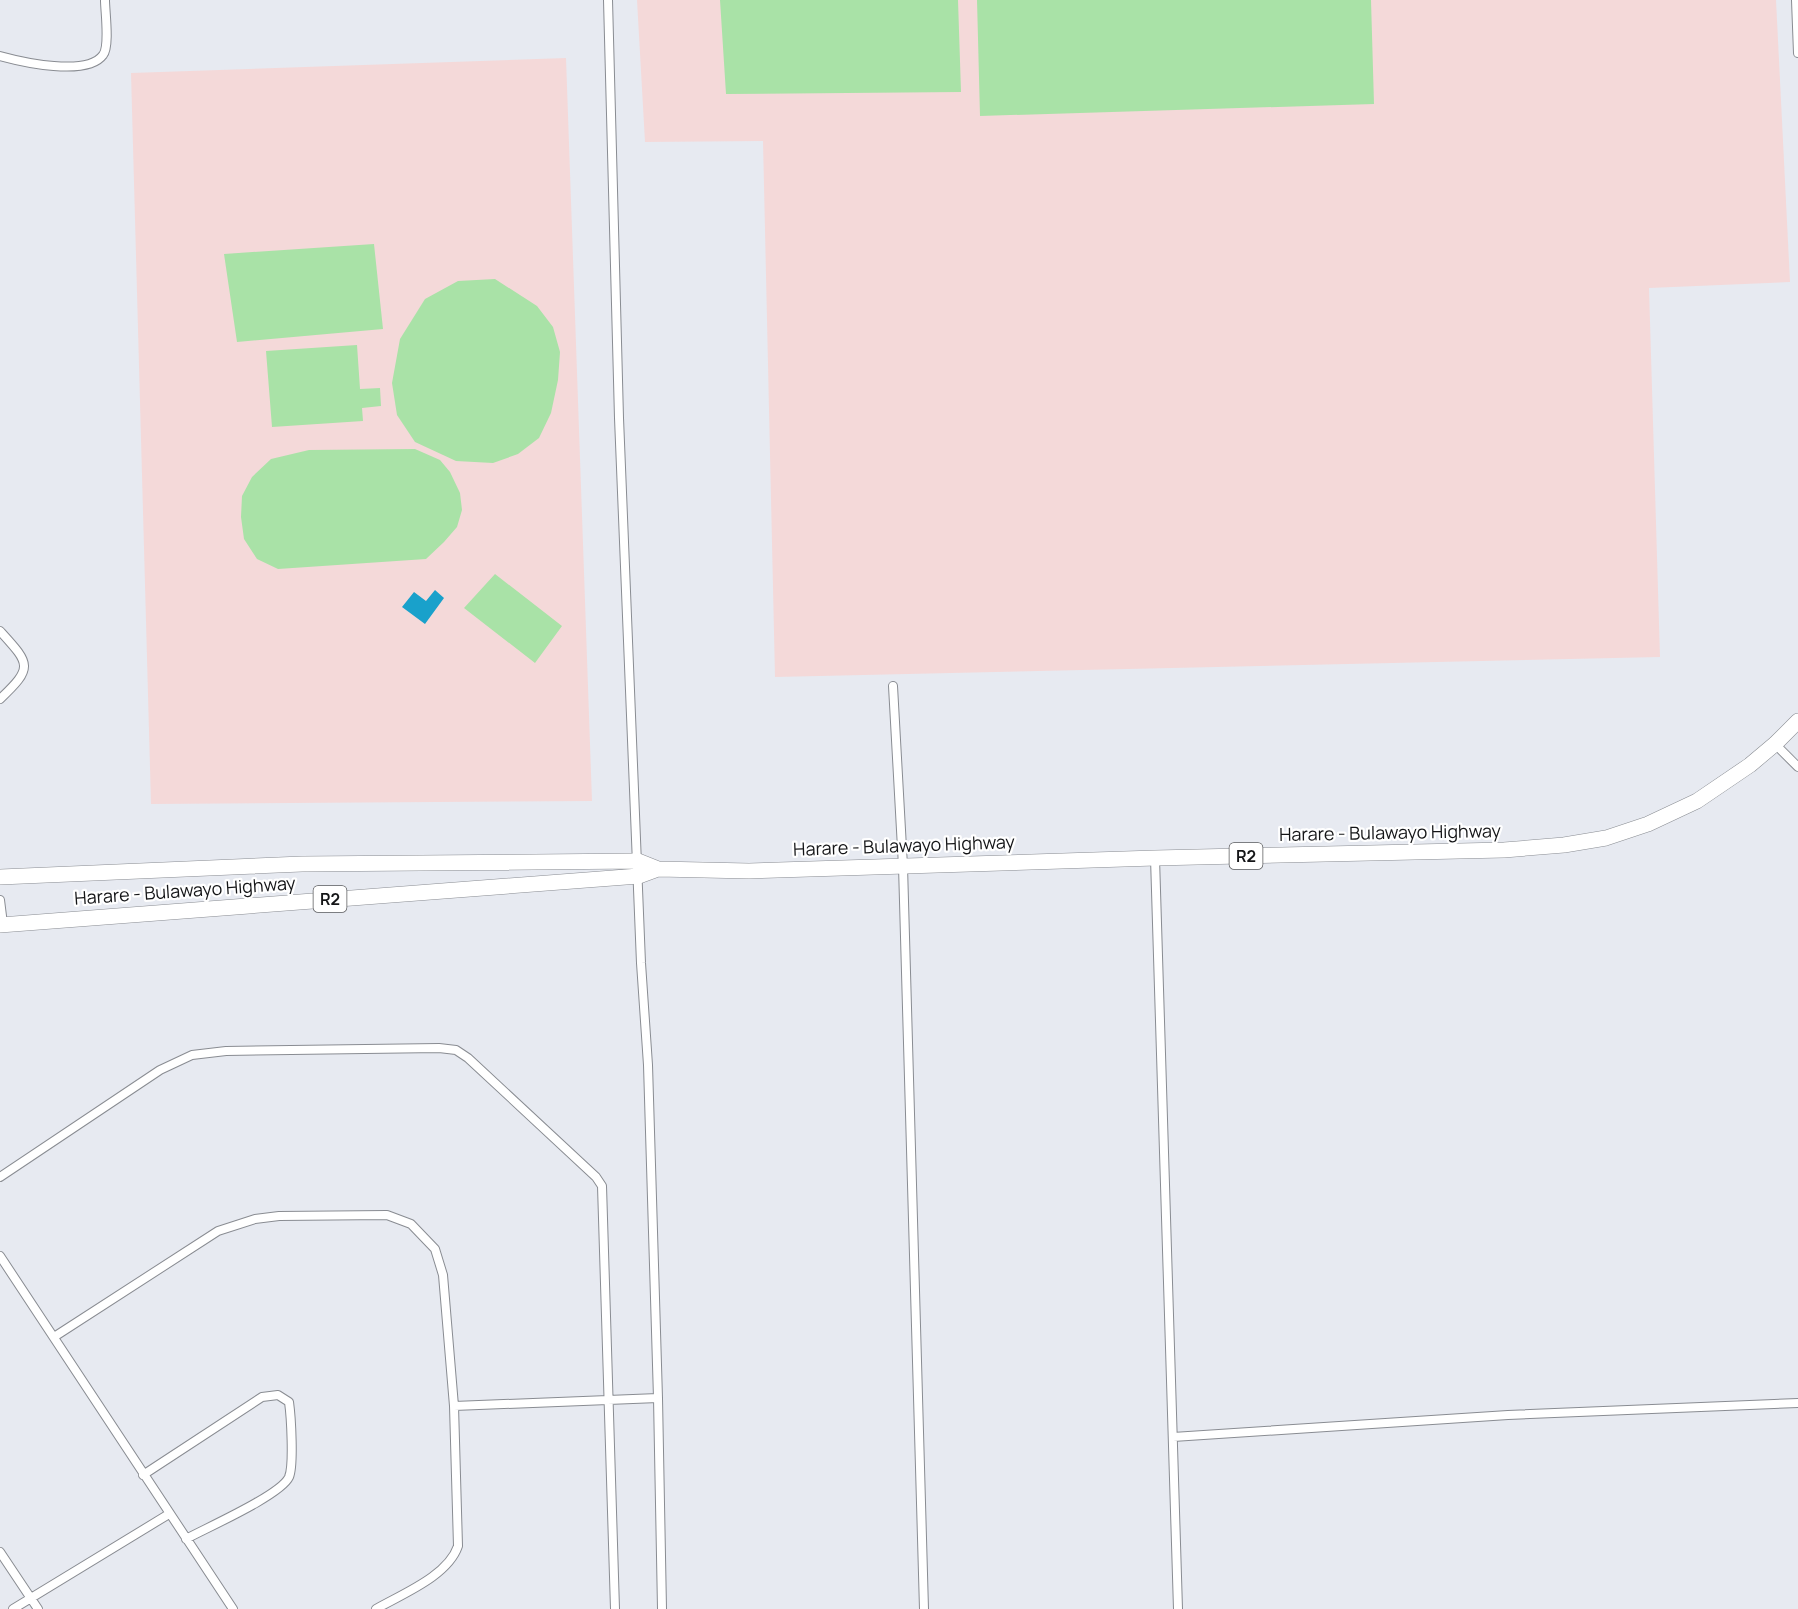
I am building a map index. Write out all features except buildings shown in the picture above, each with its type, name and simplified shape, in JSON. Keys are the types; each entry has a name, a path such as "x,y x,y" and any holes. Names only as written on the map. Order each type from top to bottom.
{"highway":[{"name":"Harare - Bulawayo Highway","path":"0,877 302,864 749,871 1504,850 1564,845 1606,838 1648,824 1697,801 1726,783 1775,744 1798,721"},
{"name":"Harare - Bulawayo Highway","path":"1,924 638,868"}],"street":[{"path":"0,56 20,62 59,66 86,65 96,61 103,56 106,48 105,0"},
{"path":"608,0 619,418 641,963 648,1065 662,1609"},
{"path":"1796,0 1798,53"},
{"path":"0,631 20,653 24,662 24,672 20,681 0,699"},
{"path":"893,686 903,866 924,1609"},
{"path":"1775,744 1798,767"},
{"path":"1155,858 1178,1609"},
{"path":"0,900 1,924"},
{"path":"0,1178 160,1070 192,1054 226,1051 439,1048 456,1050 468,1058 596,1177 602,1186 615,1609"},
{"path":"54,1337 218,1231 234,1224 279,1216 387,1215 411,1224 435,1249 443,1275 454,1407 458,1546 455,1555 442,1571 376,1609"},
{"path":"0,1256 233,1609"},
{"path":"143,1475 262,1397 278,1395 289,1402 291,1464 290,1475 286,1482 266,1496 186,1539"},
{"path":"454,1407 658,1398"},
{"path":"1173,1437 1508,1415 1798,1403"},
{"path":"13,1609 169,1514"},
{"path":"0,1552 38,1609"}],"shaded area":[{"path":"637,0 1776,0 1790,282 1649,288 1660,657 775,677 763,141 645,142"},
{"path":"566,58 592,801 151,804 131,73"}],"green space":[{"path":"720,0 958,0 961,92 726,94"},
{"path":"977,0 1371,0 1374,104 980,116"},
{"path":"374,244 383,329 237,342 224,254"},
{"path":"495,279 537,306 553,327 560,352 558,380 551,413 539,438 518,454 493,463 456,461 415,442 397,415 392,383 400,339 425,299 458,281"},
{"path":"357,345 360,389 380,388 381,406 362,408 363,421 272,427 266,351"},
{"path":"415,449 440,460 450,472 460,493 462,510 457,527 426,559 278,569 257,559 244,539 241,517 242,496 252,477 271,459 309,450"},
{"path":"495,574 562,626 535,663 464,608"}],"water":[{"path":"435,590 444,598 425,624 402,607 414,592 426,601"}]}
